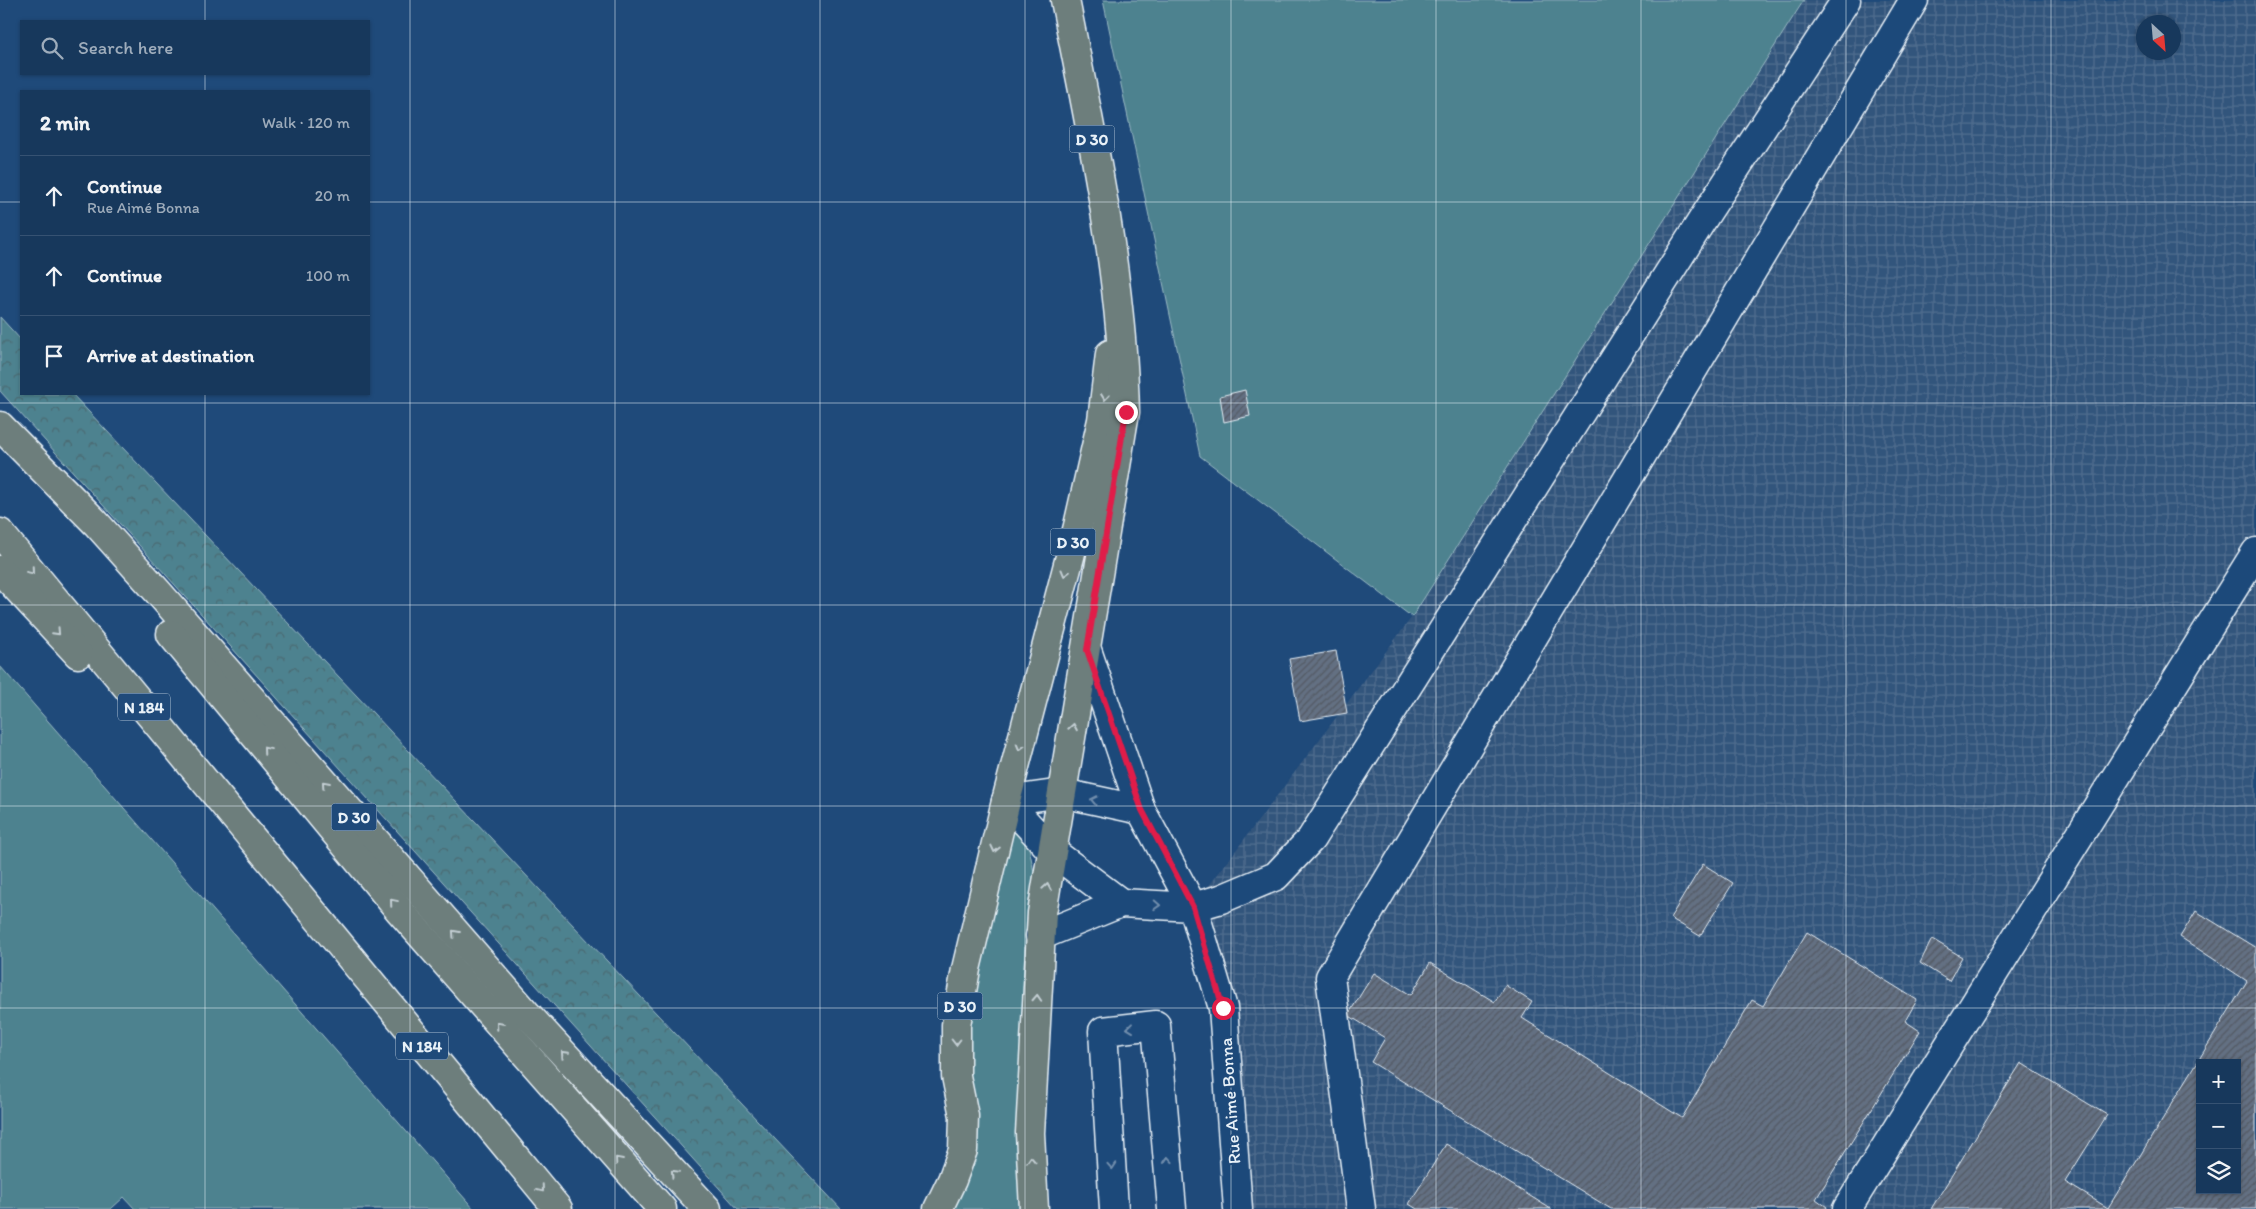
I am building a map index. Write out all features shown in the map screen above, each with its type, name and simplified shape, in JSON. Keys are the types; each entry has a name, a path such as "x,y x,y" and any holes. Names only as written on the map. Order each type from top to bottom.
{"main road":[{"name":"D 30","path":"1034,1209 1030,1133 1040,936 1126,412 1124,353 1105,204 1065,0"},
{"name":"D 30","path":"938,1209 952,1180 963,1150 964,1116 956,1076 956,1026 966,969 1006,801 1078,526 1102,420 1109,365 1115,279"},
{"name":"D 30","path":"0,426 96,523 152,585 520,1006 707,1209"},
{"path":"0,432 138,593 400,911 662,1209"},
{"name":"N 184","path":"0,533 286,882 558,1209"},
{"path":"0,570 286,882 534,1209"}],"street":[{"path":"1040,936 1121,903 1193,907 1252,888 1276,876 1311,839 1703,219 1846,0"},
{"path":"1361,1209 1330,977 1914,0"},
{"path":"1846,1209 2256,552"},
{"name":"Rue Aimé Bonna","path":"1087,650 1142,810 1193,907 1223,1008 1238,1209"},
{"path":"1006,801 1062,793 1142,810"},
{"path":"1006,801 1053,852 1121,903"},
{"path":"1114,1209 1103,1031 1156,1025 1172,1209"}],"shaded area":[{"path":"1804,0 2256,0 2256,1209 1238,1209 1223,1008 1193,907 1412,617"}],"green space":[{"path":"1103,0 1804,0 1412,617 1200,456"},
{"path":"0,317 20,339 20,395 73,395 841,1209 738,1209 0,391"},
{"path":"0,666 474,1209 135,1209 124,1197 111,1209 0,1209"},
{"path":"1006,801 1022,812 1042,913 1034,1209 938,1209 952,1180 956,1076"}],"building":[{"path":"1245,390 1250,416 1224,422 1220,396"},
{"path":"1336,651 1347,713 1300,721 1289,659"},
{"path":"1703,864 1733,883 1700,936 1670,918"},
{"path":"2196,911 2256,948 2256,1209 1931,1209 2021,1063 2107,1115 2065,1182 2108,1208 2196,1064 2196,1194 2241,1194 2241,1059 2199,1059 2247,981 2180,937"},
{"path":"1807,932 1917,1000 1905,1021 1920,1031 1816,1199 1827,1207 1826,1209 1611,1209 1371,1062 1385,1038 1348,1015 1374,973 1411,995 1430,963 1495,1002 1505,985 1532,1002 1522,1018 1682,1118 1752,1000 1763,1006"},
{"path":"1932,939 1962,957 1949,981 1920,963"},
{"path":"1446,1144 1551,1209 1417,1209 1409,1204"}],"route":[{"path":"1126,412 1087,650 1142,810 1193,907 1223,1008"}]}
